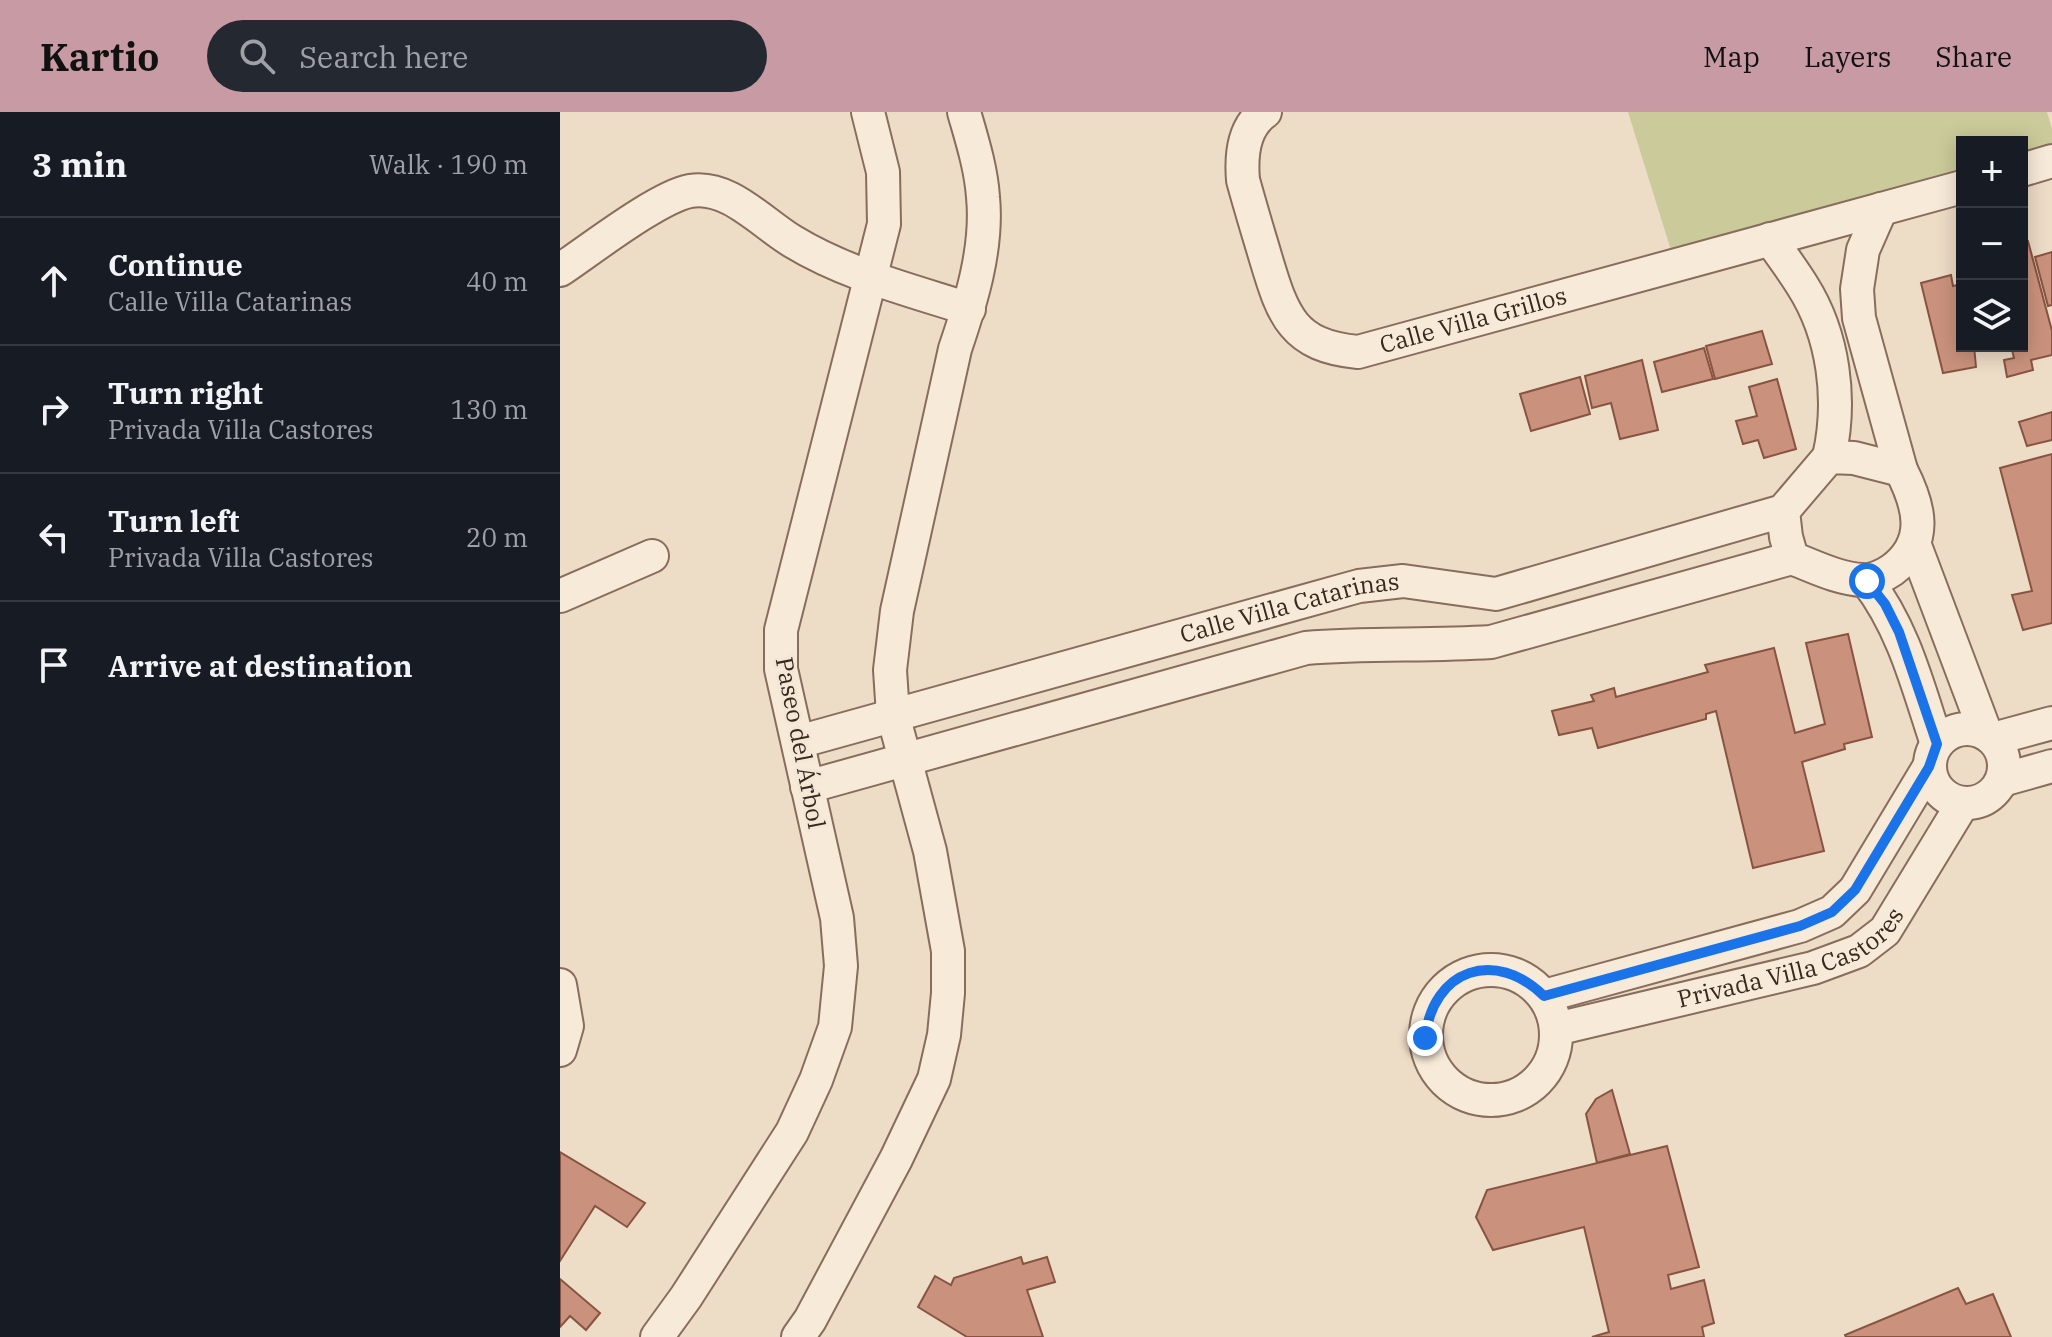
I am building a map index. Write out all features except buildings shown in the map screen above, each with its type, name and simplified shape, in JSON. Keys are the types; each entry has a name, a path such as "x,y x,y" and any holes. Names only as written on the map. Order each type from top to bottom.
{"street":[{"name":"Paseo del Árbol","path":"657,1337 792,1132 816,1080 835,1027 841,966 837,918 781,669 781,630 884,224 883,172 868,112"},
{"path":"798,1337 896,1159 934,1079 944,1035 948,993 946,935 930,851 893,715 890,670 897,611 955,349 969,309 980,253 984,199 976,152 964,112"},
{"name":"Calle Villa Grillos","path":"1265,112 1259,116 1245,140 1241,159 1243,180 1278,301 1293,325 1311,340 1332,349 1358,352 1956,189"},
{"path":"2028,168 2052,161"},
{"path":"560,270 668,199 692,190 722,194 794,242 872,278 969,309"},
{"path":"1770,239 1803,286 1823,332 1833,374 1836,409 1829,457 1783,511 1786,537 1792,558 1840,576 1867,581 1889,572 1902,561 1914,543 1918,526 1915,497 1901,470 1859,318 1857,289 1863,250 1881,209"},
{"path":"1829,457 1854,458 1901,470"},
{"name":"Calle Villa Catarinas","path":"798,742 1359,586 1403,581 1496,594 1783,511"},
{"path":"1867,581 1885,604 1899,632 1933,756 1938,790 1947,798 1963,803 1981,801 1997,789 2002,780 2004,759 1989,737 1914,543"},
{"path":"560,596 652,556"},
{"name":"Calle Villa Catarinas","path":"807,787 1306,648 1362,643 1491,642 1792,558"},
{"path":"1933,756 1954,731 1965,729 1989,737 2052,723"},
{"name":"Privada Villa Castores","path":"1544,996 1800,926 1832,912 1855,890 1933,756"},
{"path":"2002,780 2052,766"},
{"name":"Privada Villa Castores","path":"1556,1029 1813,968 1859,951 1885,931 1963,803"},
{"path":"1490,969 1511,972 1529,982 1544,996 1556,1029 1555,1049 1547,1069 1534,1084 1516,1095 1495,1100 1474,1098 1455,1090 1440,1076 1429,1058 1425,1038 1428,1017 1437,998 1451,983 1469,973 1490,969"},
{"path":"560,985 567,1026 560,1050"}],"shaded area":[{"path":"1628,112 2047,112 2052,129 2052,158 2028,165 2028,136 1956,136 1956,185 1674,260"}],"route":[{"path":"1425,1038 1428,1017 1437,998 1451,983 1469,973 1490,969 1511,972 1529,982 1544,996 1800,926 1832,912 1855,890 1929,767 1937,744 1899,632 1885,604 1867,581"}]}
